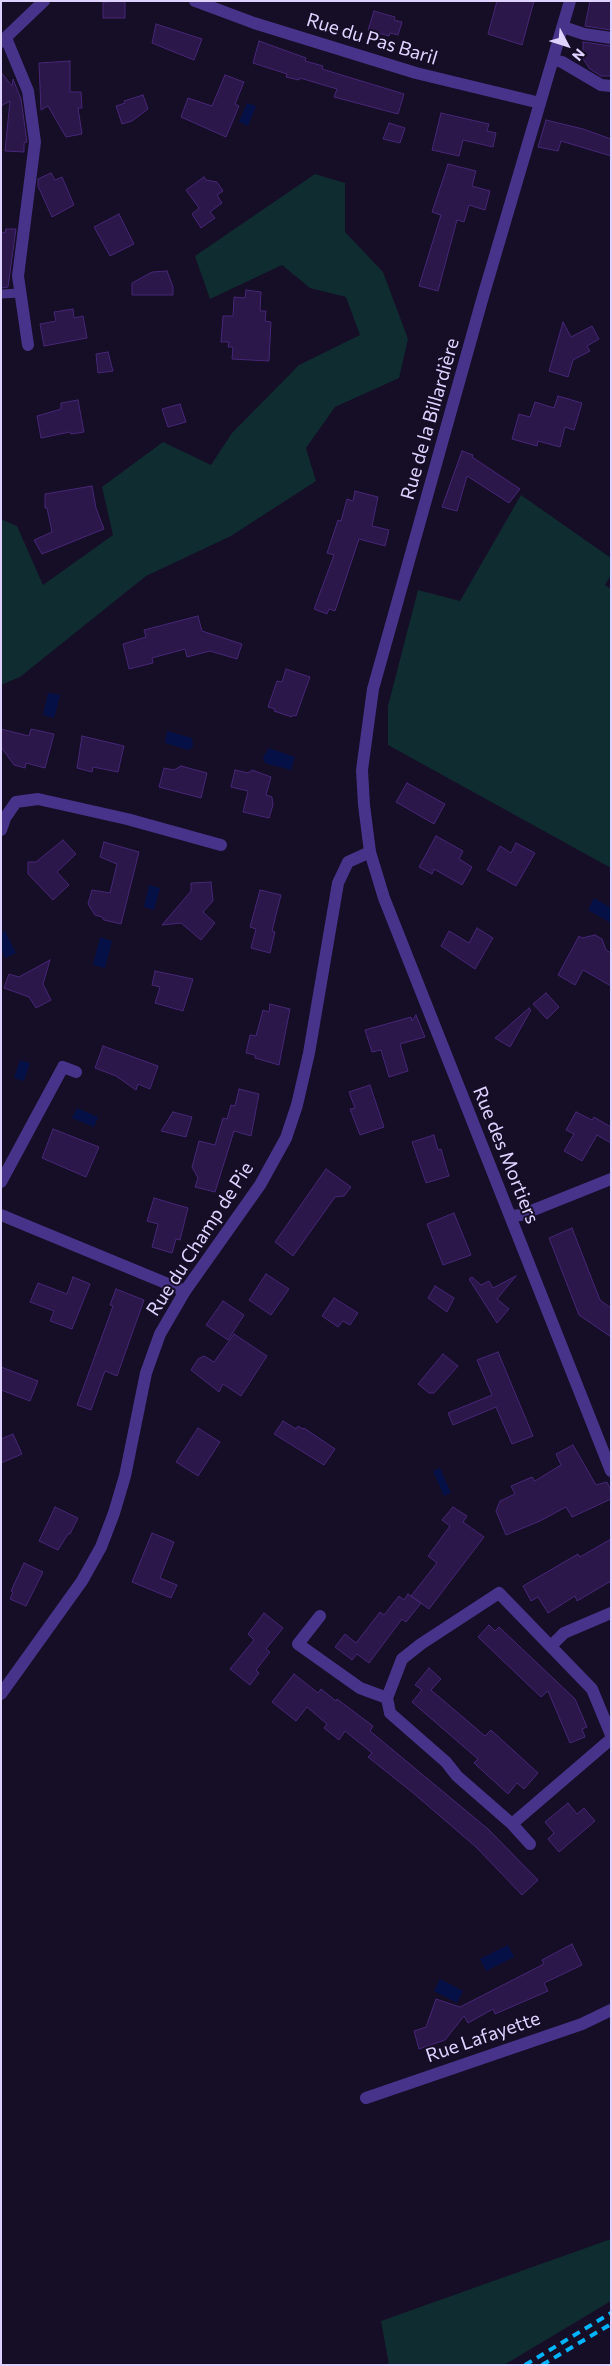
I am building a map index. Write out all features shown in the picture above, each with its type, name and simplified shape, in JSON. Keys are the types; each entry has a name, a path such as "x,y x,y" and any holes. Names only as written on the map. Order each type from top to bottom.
{"street":[{"path":"28,345 18,276 21,240 35,142 28,91 3,40 44,1"},
{"name":"Rue du Pas Baril","path":"195,1 254,23 416,73 540,103"},
{"name":"Rue de la Billardière","path":"370,852 362,770 373,688 482,300 570,1"},
{"path":"563,27 584,34 611,38"},
{"path":"554,60 562,62 601,85 611,86"},
{"path":"1,830 5,818 16,802 38,799 127,819 221,845"},
{"name":"Rue des Mortiers","path":"370,852 384,898 611,1471"},
{"name":"Rue du Champ de Pie","path":"1,1694 82,1581 101,1547 114,1514 125,1476 146,1373 160,1334 185,1291 260,1185 286,1138 298,1105 309,1053 338,883 348,862 370,852"},
{"path":"1,1182 62,1067 76,1072"},
{"path":"511,1216 521,1215 611,1179"},
{"path":"1,1215 185,1291"},
{"path":"530,1844 512,1824 390,1713 387,1698 402,1659 421,1644 499,1594 592,1689 611,1735"},
{"path":"551,1646 564,1633 611,1613"},
{"path":"320,1616 298,1644 360,1688 387,1698"},
{"path":"512,1824 611,1739"},
{"name":"Rue Lafayette","path":"366,2098 582,2024 611,2010"}],"lane":[{"path":"1,294 20,293"}],"green space":[{"path":"315,174 345,183 345,232 383,272 408,339 399,378 335,407 306,448 316,481 231,536 146,576 20,677 1,685 1,519 17,526 43,585 113,535 102,487 163,442 211,465 232,433 299,365 360,335 346,297 310,288 282,265 210,299 195,256"},
{"path":"521,495 611,558 611,575 605,585 611,589 611,868 388,745 388,706 418,590 460,601"},
{"path":"611,2239 611,2301 504,2365 389,2365 381,2321"}],"shaded area":[{"path":"247,103 256,106 248,126 239,122"},
{"path":"48,693 60,695 54,718 43,715"},
{"path":"167,731 192,738 193,747 188,750 165,743"},
{"path":"269,748 295,757 291,770 265,763 263,757"},
{"path":"149,885 160,888 154,910 144,907"},
{"path":"594,898 611,908 611,923 588,910"},
{"path":"5,931 16,953 5,958 1,950 1,933"},
{"path":"100,937 112,941 105,968 93,965"},
{"path":"20,1060 30,1063 24,1081 14,1078"},
{"path":"77,1108 98,1117 94,1127 72,1118"},
{"path":"440,1468 451,1493 444,1496 433,1471"},
{"path":"508,1945 514,1957 486,1971 480,1959"},
{"path":"440,1979 463,1991 457,2003 434,1991"}],"building":[{"path":"125,1 125,18 103,18 103,2"},
{"path":"497,1 534,1 522,45 488,34"},
{"path":"590,1 611,1 611,30 585,26"},
{"path":"374,11 395,17 394,20 402,22 398,35 390,33 389,36 368,30"},
{"path":"156,24 202,39 194,60 152,43"},
{"path":"259,41 306,58 305,61 323,66 322,69 404,94 398,114 334,97 337,89 300,78 299,80 286,77 287,74 253,63"},
{"path":"583,42 611,46 611,76 601,76 590,69 583,59"},
{"path":"70,61 70,92 81,92 82,108 78,108 82,134 66,137 48,106 41,110 39,63"},
{"path":"1,72 12,86 13,79 21,99 27,142 24,143 24,152 5,151 10,101 1,106"},
{"path":"225,75 244,82 235,104 239,106 226,137 181,117 188,98 212,106"},
{"path":"143,95 148,109 132,121 122,124 116,106 125,103 124,101"},
{"path":"441,113 489,124 487,131 496,133 493,147 463,140 459,156 432,150"},
{"path":"546,120 583,129 611,139 611,156 561,141 558,151 538,147"},
{"path":"389,123 405,128 400,143 383,139"},
{"path":"448,164 476,171 472,186 490,191 485,210 469,205 464,222 457,220 438,291 419,286 441,215 432,212"},
{"path":"51,173 55,180 62,177 74,205 52,217 38,186 38,179"},
{"path":"204,177 206,180 217,182 223,191 217,195 222,203 210,212 215,218 201,228 192,214 199,208 186,190"},
{"path":"119,214 134,244 110,256 94,227"},
{"path":"6,229 16,229 8,287 1,288 1,232 5,233"},
{"path":"167,271 173,287 173,295 132,295 132,283 152,272"},
{"path":"246,290 261,292 260,311 266,311 265,321 271,322 269,361 232,359 233,347 228,347 229,342 221,342 223,316 233,316 234,297 245,298"},
{"path":"73,309 74,318 83,316 87,338 44,346 40,324 56,321 54,312"},
{"path":"563,322 571,337 592,326 599,339 587,346 590,351 573,360 568,377 549,371"},
{"path":"108,352 113,371 98,373 96,354"},
{"path":"558,396 582,403 574,430 565,427 560,447 538,441 537,446 512,439 519,414 530,417 535,402 554,408"},
{"path":"78,400 84,432 71,434 70,432 41,438 37,416 61,409 61,403"},
{"path":"180,404 186,422 168,427 162,409"},
{"path":"462,451 473,455 472,457 520,489 509,503 467,476 457,511 442,507"},
{"path":"92,486 96,508 104,529 42,554 34,540 52,532 47,508 45,508 45,494"},
{"path":"355,491 378,497 372,526 389,530 385,546 359,539 335,611 329,609 327,614 314,609 334,555 327,553 338,520 341,521 347,499 353,501"},
{"path":"198,616 202,631 242,644 237,659 210,651 187,657 185,649 152,658 153,663 129,669 123,644 146,637 144,630"},
{"path":"286,669 310,677 296,716 293,715 292,717 268,707 277,681 282,682"},
{"path":"1,729 29,736 31,729 54,734 45,768 26,763 25,768 14,765 1,747"},
{"path":"82,736 124,746 118,772 93,767 92,772 77,768"},
{"path":"181,766 207,773 201,798 159,787 164,768 174,770"},
{"path":"235,770 248,773 252,770 271,777 266,795 272,797 273,805 269,818 243,812 248,791 231,787"},
{"path":"407,783 445,804 434,824 396,802"},
{"path":"436,836 463,851 459,859 472,867 462,885 434,869 432,874 419,867"},
{"path":"63,840 76,854 57,872 69,885 53,900 28,874 28,862 36,862"},
{"path":"104,842 139,852 121,924 104,920 102,917 95,915 88,904 92,890 110,893 117,864 100,857"},
{"path":"516,843 535,853 516,886 487,870 500,846 511,853"},
{"path":"211,882 213,901 203,912 215,923 201,940 181,923 162,925 191,891 191,883"},
{"path":"260,890 281,895 272,931 275,932 270,953 251,948 256,929 250,927"},
{"path":"477,928 493,938 475,969 441,946 449,931 469,943"},
{"path":"595,935 602,939 606,950 611,953 611,986 583,970 575,985 558,975 579,936 582,938"},
{"path":"50,960 43,984 51,1000 36,1008 29,997 4,988 9,974 19,977"},
{"path":"155,971 193,979 183,1011 155,1003 160,987 152,985"},
{"path":"546,993 559,1007 547,1019 533,1004"},
{"path":"270,1004 290,1009 279,1065 255,1058 255,1055 246,1053 250,1035 256,1036 263,1010 269,1012"},
{"path":"529,1008 531,1010 510,1047 495,1038"},
{"path":"416,1015 425,1037 400,1044 408,1071 389,1077 381,1050 372,1052 365,1030 411,1017 412,1021"},
{"path":"103,1046 158,1066 150,1089 138,1084 136,1090 116,1076 95,1068"},
{"path":"370,1085 384,1127 360,1135 350,1109 355,1108 349,1092"},
{"path":"239,1089 259,1094 251,1136 234,1131 215,1192 195,1187 198,1178 192,1167 199,1141 215,1145 223,1118 227,1119 231,1105 235,1106"},
{"path":"173,1112 192,1117 186,1137 161,1131"},
{"path":"576,1112 592,1120 594,1117 611,1127 611,1143 597,1135 582,1161 564,1151 574,1134 566,1130"},
{"path":"53,1129 99,1147 86,1177 42,1158"},
{"path":"434,1135 438,1150 441,1149 449,1176 426,1183 412,1142"},
{"path":"326,1169 351,1187 344,1196 335,1197 293,1256 275,1242"},
{"path":"154,1198 188,1208 180,1240 176,1239 172,1253 152,1247 158,1224 147,1221"},
{"path":"454,1213 471,1255 443,1265 427,1224"},
{"path":"572,1228 600,1300 611,1308 611,1337 579,1315 549,1238"},
{"path":"266,1274 289,1289 271,1315 249,1300"},
{"path":"516,1276 497,1299 509,1309 497,1323 469,1279 472,1277 481,1285 489,1281 493,1288"},
{"path":"73,1277 90,1284 72,1329 50,1321 54,1311 30,1302 38,1283 67,1294"},
{"path":"435,1286 454,1298 447,1312 428,1298"},
{"path":"116,1289 144,1300 117,1376 105,1371 91,1410 77,1405 113,1306 110,1305"},
{"path":"334,1298 358,1313 350,1325 343,1321 338,1327 322,1316"},
{"path":"223,1301 244,1315 228,1340 206,1325"},
{"path":"234,1334 267,1356 241,1396 223,1384 219,1392 191,1370 198,1359 204,1356 214,1362"},
{"path":"498,1352 533,1436 512,1444 496,1407 453,1425 448,1413 492,1395 477,1360"},
{"path":"443,1354 458,1366 434,1393 429,1393 418,1384"},
{"path":"1,1367 38,1381 30,1401 1,1390"},
{"path":"283,1421 296,1429 298,1426 304,1428 335,1449 324,1465 274,1434"},
{"path":"198,1428 220,1442 198,1476 176,1462"},
{"path":"13,1434 22,1454 1,1463 1,1439"},
{"path":"573,1445 596,1485 607,1482 611,1491 611,1499 572,1517 566,1507 540,1521 506,1535 496,1511 500,1501 515,1494 511,1486 532,1477 535,1481 561,1465 556,1454"},
{"path":"55,1507 78,1518 70,1534 68,1534 58,1550 39,1541"},
{"path":"453,1507 467,1516 463,1522 484,1537 429,1609 411,1596 437,1563 428,1556 450,1526 442,1520"},
{"path":"152,1533 174,1542 160,1578 177,1585 171,1598 132,1582"},
{"path":"611,1539 611,1581 577,1601 575,1596 548,1613 538,1597 531,1601 523,1586 578,1554 580,1557"},
{"path":"24,1563 43,1572 26,1606 10,1599 13,1592 11,1591"},
{"path":"408,1594 421,1603 406,1622 402,1619 369,1663 357,1654 352,1660 335,1647 345,1634 356,1643 380,1612 384,1615 399,1596 404,1600"},
{"path":"264,1613 283,1628 266,1649 270,1652 256,1670 259,1673 250,1685 230,1669 254,1640 248,1634"},
{"path":"489,1625 495,1631 499,1627 575,1699 587,1727 582,1729 585,1737 570,1743 548,1691 541,1697 478,1637"},
{"path":"429,1668 441,1679 431,1690 485,1736 491,1730 538,1773 524,1789 517,1783 508,1794 474,1763 478,1759 412,1702 422,1690 415,1685"},
{"path":"294,1674 318,1693 321,1689 336,1701 337,1699 373,1726 370,1731 488,1829 538,1880 522,1895 476,1847 368,1757 372,1753 345,1731 339,1740 324,1728 327,1724 307,1707 296,1721 272,1702"},
{"path":"568,1803 577,1814 584,1808 595,1821 559,1852 548,1839 554,1833 545,1822"},
{"path":"572,1944 582,1965 544,1983 548,1991 495,2014 493,2009 468,2023 464,2016 445,2040 419,2049 414,2031 426,2027 436,1999 460,2007 544,1964 542,1960"}],"railway":[{"path":"525,2365 611,2313"},
{"path":"542,2365 611,2324"}]}
